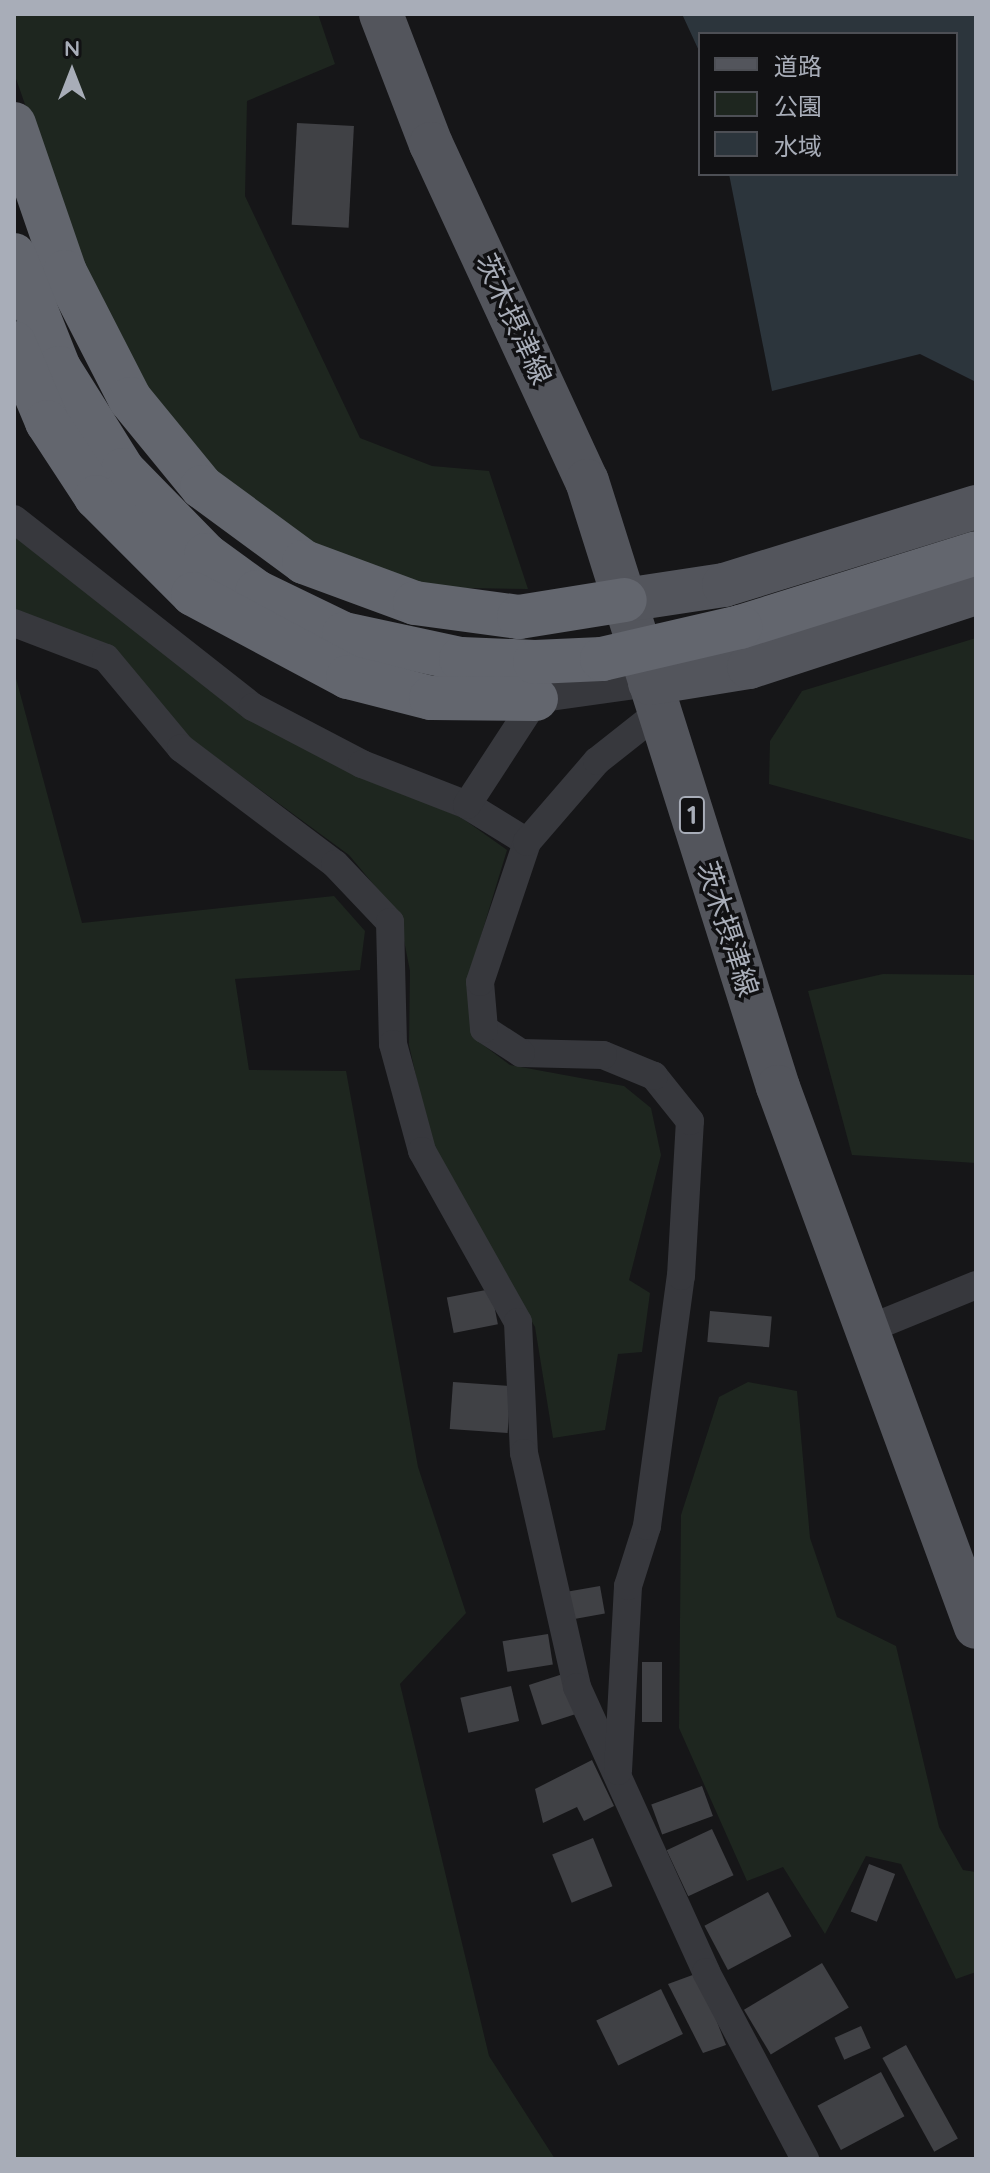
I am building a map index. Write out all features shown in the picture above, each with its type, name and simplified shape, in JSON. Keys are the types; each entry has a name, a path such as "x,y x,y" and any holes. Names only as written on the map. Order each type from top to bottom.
{"highway":[{"path":"14,124 65,272 130,399 202,487 304,562 415,603 519,617 625,600"},
{"path":"14,255 59,368 123,470 206,555 257,592 344,634 461,659 536,681"},
{"path":"14,343 47,422 96,497 193,594 348,677 431,698 536,681 602,659 740,627 976,553"}],"main road":[{"name":"茨木摂津線","path":"381,14 431,144 587,481 654,698 866,1330 976,1627"},
{"path":"625,600 724,585 976,507"},
{"path":"654,698 976,593"}],"street":[{"path":"14,519 253,707 362,764 467,805 527,842"},
{"path":"14,623 106,658 181,748 335,864 390,922 397,1059 422,1151 518,1322 524,1453 540,1544 577,1687 706,1972 805,2159"},
{"path":"467,805 536,681 654,698"},
{"path":"617,1776 628,1586 647,1526 681,1276 690,1121 654,1076 603,1055 521,1053 484,1029 480,982 527,842 654,698"},
{"path":"866,1330 976,1285"}],"green space":[{"path":"14,14 318,14 335,64 247,101 245,196 360,438 432,466 489,471 528,589 410,587 307,545 203,466 141,386 82,267 14,73"},
{"path":"14,531 352,771 462,818 507,850 467,982 474,1038 510,1065 624,1086 651,1108 661,1155 629,1280 650,1293 642,1352 618,1354 605,1430 553,1438 535,1327 433,1151 409,1045 410,971 399,915 349,855 191,739 113,649 14,610"},
{"path":"976,638 976,841 769,784 770,741 802,691"},
{"path":"14,671 82,923 334,896 365,931 360,970 235,979 249,1070 346,1071 418,1467 466,1613 400,1684 489,2056 555,2159 14,2159"},
{"path":"883,974 976,975 976,1163 852,1155 808,991"},
{"path":"748,1382 797,1391 810,1538 837,1617 896,1646 939,1827 963,1870 976,1872 976,1972 956,1979 901,1864 866,1856 825,1934 783,1867 747,1881 679,1728 681,1515 719,1397"}],"water":[{"path":"682,14 976,14 976,382 920,354 772,391 729,176 958,176 958,32 698,32 698,49"}],"building":[{"path":"297,123 354,126 349,228 292,225"},
{"path":"491,1289 498,1324 454,1333 447,1298"},
{"path":"710,1311 772,1316 769,1347 707,1342"},
{"path":"453,1382 511,1386 508,1433 450,1429"},
{"path":"600,1586 605,1614 567,1620 563,1593"},
{"path":"548,1634 553,1665 507,1672 503,1641"},
{"path":"642,1662 662,1662 662,1722 642,1722"},
{"path":"566,1673 579,1713 542,1725 529,1685"},
{"path":"511,1686 519,1721 468,1733 460,1698"},
{"path":"592,1760 614,1806 584,1821 577,1807 543,1823 535,1789"},
{"path":"702,1786 713,1816 662,1835 651,1804"},
{"path":"712,1829 734,1875 688,1896 667,1850"},
{"path":"593,1838 612,1886 572,1903 552,1854"},
{"path":"869,1864 895,1874 877,1922 851,1912"},
{"path":"768,1892 791,1936 728,1970 704,1926"},
{"path":"822,1963 849,2008 771,2054 744,2010"},
{"path":"698,1973 726,2045 703,2053 668,1984"},
{"path":"661,1989 683,2034 618,2066 596,2021"},
{"path":"861,2026 871,2048 844,2060 835,2038"},
{"path":"906,2045 958,2139 934,2152 882,2058"},
{"path":"881,2072 904,2116 841,2150 817,2106"}]}
